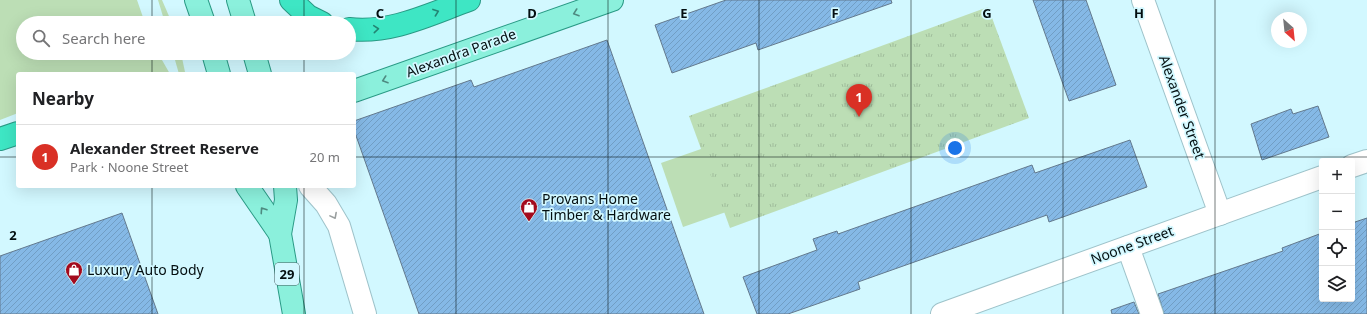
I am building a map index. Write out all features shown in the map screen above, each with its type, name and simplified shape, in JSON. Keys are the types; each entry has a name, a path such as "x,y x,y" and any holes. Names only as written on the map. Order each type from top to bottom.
{"highway":[{"path":"291,0 308,16"},
{"path":"356,29 384,29 403,24 468,0"},
{"path":"0,139 16,134"}],"main road":[{"path":"196,0 202,16"},
{"path":"238,0 243,16"},
{"name":"Alexandra Parade","path":"356,90 612,0"},
{"path":"215,60 218,72"},
{"path":"256,60 259,72"},
{"name":"29","path":"248,188 280,234"},
{"name":"29","path":"285,188 286,200 280,234 294,314"}],"street":[{"name":"Alexander Street","path":"1143,0 1220,214"},
{"path":"1355,165 1367,161"},
{"name":"Noone Street","path":"942,314 1319,178"},
{"path":"312,188 326,204 339,226 365,314"},
{"path":"1128,247 1152,314"}],"green space":[{"path":"0,0 137,0 143,16 16,16 16,60 162,60 169,72 16,72 16,114 0,120"},
{"path":"158,0 162,0 169,16 163,16"},
{"path":"988,7 1029,118 730,228 689,116"},
{"path":"175,60 182,60 185,72 178,72"},
{"path":"761,128 783,192 683,227 661,163"}],"building":[{"path":"726,0 891,0 892,3 758,50 756,43 672,73 655,25"},
{"path":"1033,0 1086,0 1116,85 1069,101"},
{"name":"Provans Home Timber & Hardware","path":"607,40 704,314 419,314 356,136 356,120 471,80 474,87"},
{"path":"1318,106 1329,137 1262,160 1251,124 1291,109 1293,114"},
{"path":"1130,140 1147,187 1049,222 1047,215 858,282 860,289 788,314 757,314 743,277 817,250 813,239 837,231 838,234 1032,165 1035,173"},
{"name":"Luxury Auto Body","path":"122,213 158,314 0,314 0,256"},
{"path":"1367,218 1367,314 1164,314 1158,294 1283,251 1282,248 1319,234 1319,302 1355,302 1355,222"},
{"path":"1134,302 1139,314 1112,314 1111,310"}],"place":[{"name":"Alexander Street Reserve","path":"859,117"},
{"name":"Provans Home Timber & Hardware","path":"529,222"},
{"name":"Luxury Auto Body","path":"74,285"}]}
